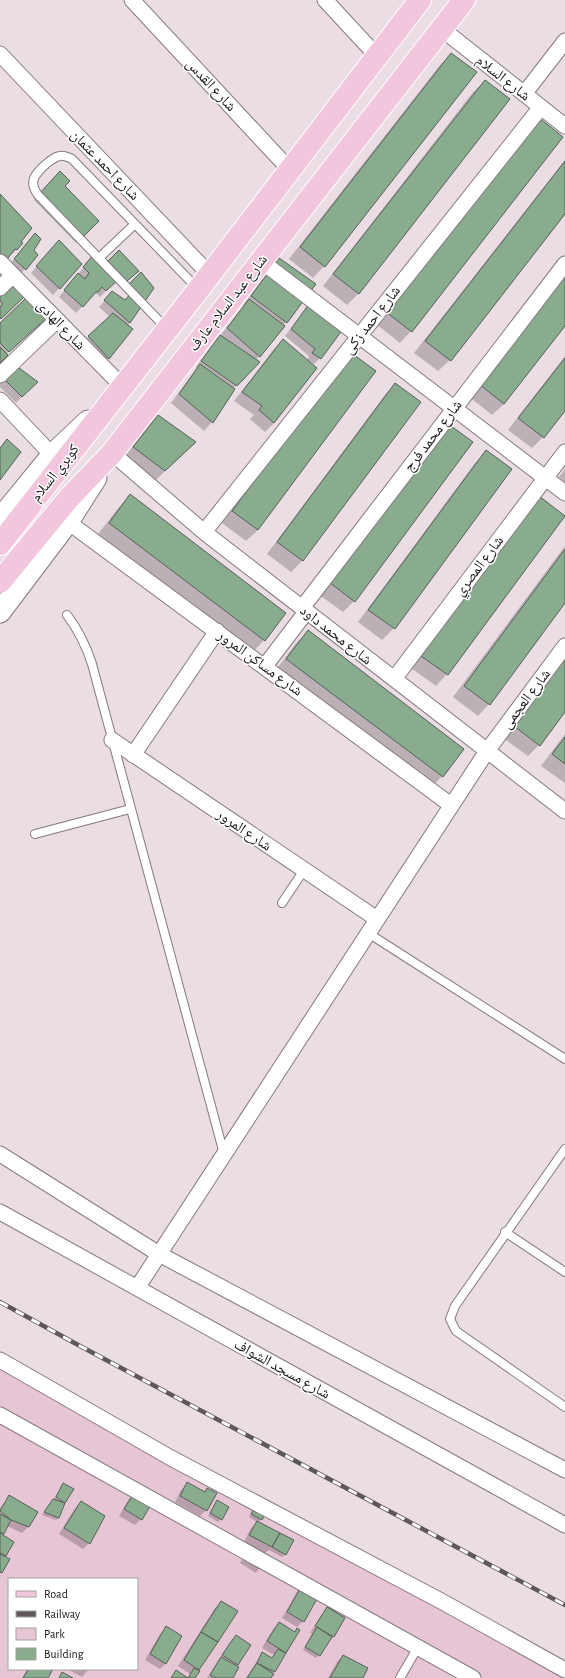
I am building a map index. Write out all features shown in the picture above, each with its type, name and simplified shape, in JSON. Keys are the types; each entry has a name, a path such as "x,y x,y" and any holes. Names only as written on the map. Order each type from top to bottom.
{"main road":[{"name":"شارع عبد السلام عارف","path":"1,534 52,455 117,395 420,0"},
{"name":"شارع عبد السلام عارف","path":"0,612 9,586 68,522 112,453 464,0"},
{"name":"كوبري السلام","path":"1,534 117,395"},
{"name":"كوبري السلام","path":"9,586 22,555 69,498 112,453"},
{"path":"0,576 9,586"}],"street":[{"name":"شارع القدس","path":"132,0 290,170"},
{"path":"325,0 377,56"},
{"name":"شارع السلام","path":"442,29 565,126"},
{"path":"524,94 565,41"},
{"name":"شارع احمد عثمان","path":"0,54 204,282"},
{"name":"شارع احمد زكى","path":"204,532 541,107"},
{"path":"262,261 565,493"},
{"name":"شارع الهادى","path":"0,262 57,320 117,395"},
{"name":"شارع محمد فرج","path":"265,666 304,610 454,408 565,264"},
{"path":"0,288 13,275"},
{"path":"0,374 57,320"},
{"path":"0,400 52,455"},
{"name":"شارع المصري","path":"394,679 565,452"},
{"name":"شارع محمد داود","path":"112,453 204,532 565,811"},
{"name":"شارع مساكن المرور","path":"68,522 265,666 451,805"},
{"path":"133,755 217,631"},
{"name":"شارع العجمى","path":"137,1288 487,751 565,646"},
{"name":"شارع المرور","path":"112,740 377,919"},
{"path":"0,1154 159,1254 565,1470"},
{"name":"شارع مسجد الشواف","path":"0,1212 565,1524"},
{"path":"0,1360 171,1458 440,1601 565,1670"},
{"path":"0,1415 473,1678"}],"lane":[{"path":"168,329 38,195 34,190 33,184 37,172 55,157 66,156 72,159 135,224 204,282"},
{"path":"99,258 135,224"},
{"path":"68,615 79,630 87,646 224,1154"},
{"path":"35,834 130,809"},
{"path":"282,903 304,870"},
{"path":"368,933 565,1059"},
{"path":"565,1149 505,1232 455,1306 450,1319 456,1332 565,1407"},
{"path":"505,1232 565,1272"},
{"path":"400,1678 418,1647"}],"green space":[{"path":"0,1365 565,1667 565,1678 0,1678"}],"building":[{"path":"451,53 477,72 325,267 300,247"},
{"path":"485,80 510,99 359,294 333,274"},
{"path":"538,117 563,137 412,332 386,312"},
{"path":"565,161 565,214 451,361 425,341"},
{"path":"60,171 70,181 65,186 99,221 83,237 39,194"},
{"path":"0,194 32,228 21,242 23,243 17,250 15,249 4,263 0,259"},
{"path":"35,233 41,239 34,250 38,255 26,270 14,259"},
{"path":"59,240 82,264 60,289 36,266"},
{"path":"119,250 139,271 127,281 108,261"},
{"path":"93,255 118,280 106,291 102,287 83,307 64,290 78,273 85,279 89,273 83,267"},
{"path":"279,258 316,284 287,323 251,296"},
{"path":"141,272 154,288 130,323 104,300 112,291 125,300 135,289 129,284"},
{"path":"565,274 565,326 504,404 479,384"},
{"path":"11,280 26,295 1,319 0,307 3,304 0,301 0,291"},
{"path":"28,296 48,317 9,352 0,343 0,323"},
{"path":"249,299 285,326 260,357 227,328"},
{"path":"309,304 343,329 321,359 312,353 315,349 291,329"},
{"path":"113,313 133,329 109,359 88,336"},
{"path":"220,335 260,362 237,386 201,361"},
{"path":"283,339 317,368 274,423 259,410 262,406 242,392"},
{"path":"0,347 8,355 0,363"},
{"path":"350,352 376,371 258,530 232,511"},
{"path":"565,358 565,411 544,438 518,418"},
{"path":"200,364 235,389 213,423 179,394"},
{"path":"15,365 38,382 22,397 1,376"},
{"path":"395,383 421,402 303,561 277,542"},
{"path":"158,415 196,442 165,471 133,447"},
{"path":"447,423 473,442 355,602 329,582"},
{"path":"7,439 21,452 0,480 0,448"},
{"path":"486,450 512,469 395,629 368,610"},
{"path":"130,494 286,613 265,641 109,523"},
{"path":"539,496 565,516 448,675 421,656"},
{"path":"565,549 565,603 490,705 464,686"},
{"path":"308,630 464,749 443,777 286,659"},
{"path":"565,657 565,712 540,746 514,726"},
{"path":"565,737 565,764 552,754"},
{"path":"187,1482 205,1492 207,1488 217,1493 207,1511 180,1496"},
{"path":"63,1483 74,1489 65,1503 56,1497"},
{"path":"136,1490 153,1501 142,1520 124,1509"},
{"path":"9,1495 38,1512 29,1527 11,1520 0,1511"},
{"path":"53,1499 65,1503 59,1518 44,1512"},
{"path":"217,1500 229,1507 222,1520 210,1513"},
{"path":"81,1501 105,1516 90,1544 64,1528"},
{"path":"258,1501 269,1507 262,1520 251,1514"},
{"path":"0,1514 11,1520 4,1534 0,1532"},
{"path":"257,1521 280,1533 272,1547 249,1535"},
{"path":"0,1533 14,1542 6,1556 0,1553"},
{"path":"280,1533 294,1540 286,1555 272,1547"},
{"path":"0,1554 10,1559 2,1573 0,1572"},
{"path":"305,1580 322,1590 304,1622 287,1612"},
{"path":"221,1601 238,1611 218,1642 201,1632"},
{"path":"327,1607 345,1618 334,1637 315,1626"},
{"path":"279,1622 295,1632 297,1628 300,1630 286,1653 267,1641"},
{"path":"166,1626 182,1636 166,1664 150,1654"},
{"path":"317,1627 332,1637 320,1656 305,1647"},
{"path":"201,1632 218,1642 199,1670 184,1660"},
{"path":"236,1635 251,1645 238,1665 222,1655"},
{"path":"278,1649 286,1653 275,1672 257,1663 262,1652 272,1658"},
{"path":"343,1655 368,1668 363,1678 330,1678"},
{"path":"221,1657 239,1667 233,1678 216,1678 210,1675"},
{"path":"257,1663 274,1674 271,1678 247,1678"},
{"path":"194,1668 200,1671 195,1678 188,1678"},
{"path":"28,1670 52,1670 48,1678 23,1678"},
{"path":"176,1670 188,1678 171,1678"},
{"path":"62,1672 73,1678 59,1678"}],"railway":[{"path":"0,1302 565,1605"}]}
